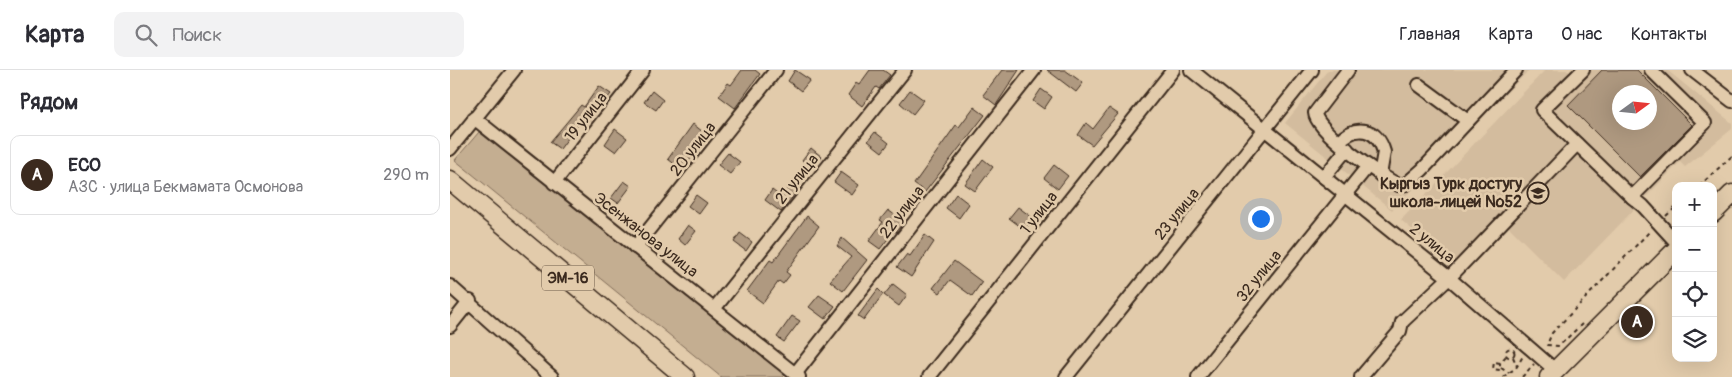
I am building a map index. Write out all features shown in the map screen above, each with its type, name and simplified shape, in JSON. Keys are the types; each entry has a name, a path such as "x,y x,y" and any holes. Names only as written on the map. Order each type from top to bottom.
{"highway":[{"name":"ЭМ-16","path":"450,180 685,377"},
{"path":"1717,209 1732,194"},
{"path":"1547,372 1672,254"}],"street":[{"path":"450,149 514,70"},
{"name":"19 улица","path":"554,183 643,70"},
{"name":"20 улица","path":"635,247 776,70"},
{"name":"21 улица","path":"714,309 905,70"},
{"name":"22 улица","path":"797,376 1034,70"},
{"name":"1 улица","path":"929,377 1173,70"},
{"name":"2 улица","path":"1191,70 1449,278 1547,372"},
{"name":"23 улица","path":"1066,377 1312,70"},
{"path":"1348,70 1315,113 1318,122 1368,166 1399,186 1406,184 1422,170 1516,70"},
{"path":"1582,70 1542,110 1643,206 1672,238"},
{"path":"1632,197 1705,123 1651,70"},
{"path":"1692,70 1730,96"},
{"path":"1419,85 1468,121"},
{"name":"Эсенжанова улица","path":"474,118 797,376"},
{"path":"1324,176 1343,145 1348,132 1356,129 1364,130 1374,137 1384,152 1380,175"},
{"path":"1361,377 1400,331 1402,322 1449,278 1577,144"},
{"name":"32 улица","path":"1198,377 1368,166"},
{"path":"450,286 470,302 538,373 552,377"},
{"path":"450,326 470,302"}],"path":[{"path":"1703,182 1732,156"},
{"path":"1547,346 1552,333 1672,211"},
{"path":"1501,368 1497,371 1492,367 1496,362 1500,363 1506,356 1506,351 1510,349 1514,352 1513,357 1517,366"},
{"path":"1503,377 1517,366 1524,352 1529,356"},
{"path":"1506,356 1513,357"},
{"path":"1522,377 1532,366 1534,360"},
{"path":"1500,363 1501,368 1509,373"},
{"path":"1532,366 1547,372"}],"shaded area":[{"path":"1328,70 1529,70 1392,210 1285,123"},
{"name":"Кыргыз Турк достугу школа-лицей №52","path":"1545,70 1667,70 1732,123 1732,129 1685,167 1680,162 1564,282 1508,226 1460,271 1401,220"},
{"path":"479,132 785,375 783,377 721,377 455,160"}],"building":[{"path":"742,70 755,70 760,74 735,108 719,96 728,83 731,85"},
{"path":"795,70 810,80 801,91 788,81"},
{"path":"870,70 883,70 890,75 879,89 876,87 862,106 848,95 856,83 859,85"},
{"path":"1002,70 1019,70 996,105 983,95"},
{"path":"1047,70 1065,70 1083,83 1076,92"},
{"path":"1602,70 1637,70 1652,85 1612,85 1612,130 1657,130 1657,90 1692,125 1640,177 1568,105"},
{"path":"599,86 611,94 584,127 579,123 560,149 550,142 581,105 584,107"},
{"path":"1041,89 1052,97 1044,109 1033,101"},
{"path":"910,90 924,100 913,114 900,103"},
{"path":"652,91 663,100 656,110 644,102"},
{"path":"974,107 985,115 925,192 914,184 956,125 959,127"},
{"path":"1109,108 1118,114 1092,145 1078,135 1086,123 1093,129"},
{"path":"693,124 708,136 682,170 668,159"},
{"path":"615,129 627,138 616,152 605,144"},
{"path":"875,132 889,143 882,152 868,141"},
{"path":"811,148 822,157 814,168 802,160"},
{"path":"728,153 740,162 730,174 718,165"},
{"path":"983,159 993,167 975,191 965,184"},
{"path":"1054,165 1068,176 1058,189 1044,178"},
{"path":"841,172 859,185 852,195 834,182"},
{"path":"794,180 802,185 781,212 765,200 772,190 781,197"},
{"path":"624,181 631,186 618,203 611,198"},
{"path":"956,194 969,204 959,218 946,208"},
{"path":"696,195 707,203 699,214 688,206"},
{"path":"1018,207 1033,218 1025,230 1009,218"},
{"path":"888,210 904,222 880,249 869,241 883,222 880,220"},
{"path":"807,216 819,226 786,272 790,275 783,284 779,281 763,303 747,291 770,260 773,262"},
{"path":"688,225 696,231 685,245 678,239"},
{"path":"740,233 752,242 746,251 734,242"},
{"path":"925,235 934,242 911,277 897,267 907,254 910,256"},
{"path":"842,238 867,260 843,291 830,281 851,257 837,246"},
{"path":"954,261 982,282 972,296 950,280 940,293 933,288"},
{"path":"893,284 907,295 899,306 884,295"},
{"path":"878,289 883,294 864,320 858,316"},
{"path":"819,295 835,306 825,319 809,307"},
{"path":"792,316 800,321 784,342 777,337"}],"place":[{"name":"Кыргыз Турк достугу школа-лицей №52","path":"1538,193"},
{"name":"ECO","path":"1637,322"}]}
